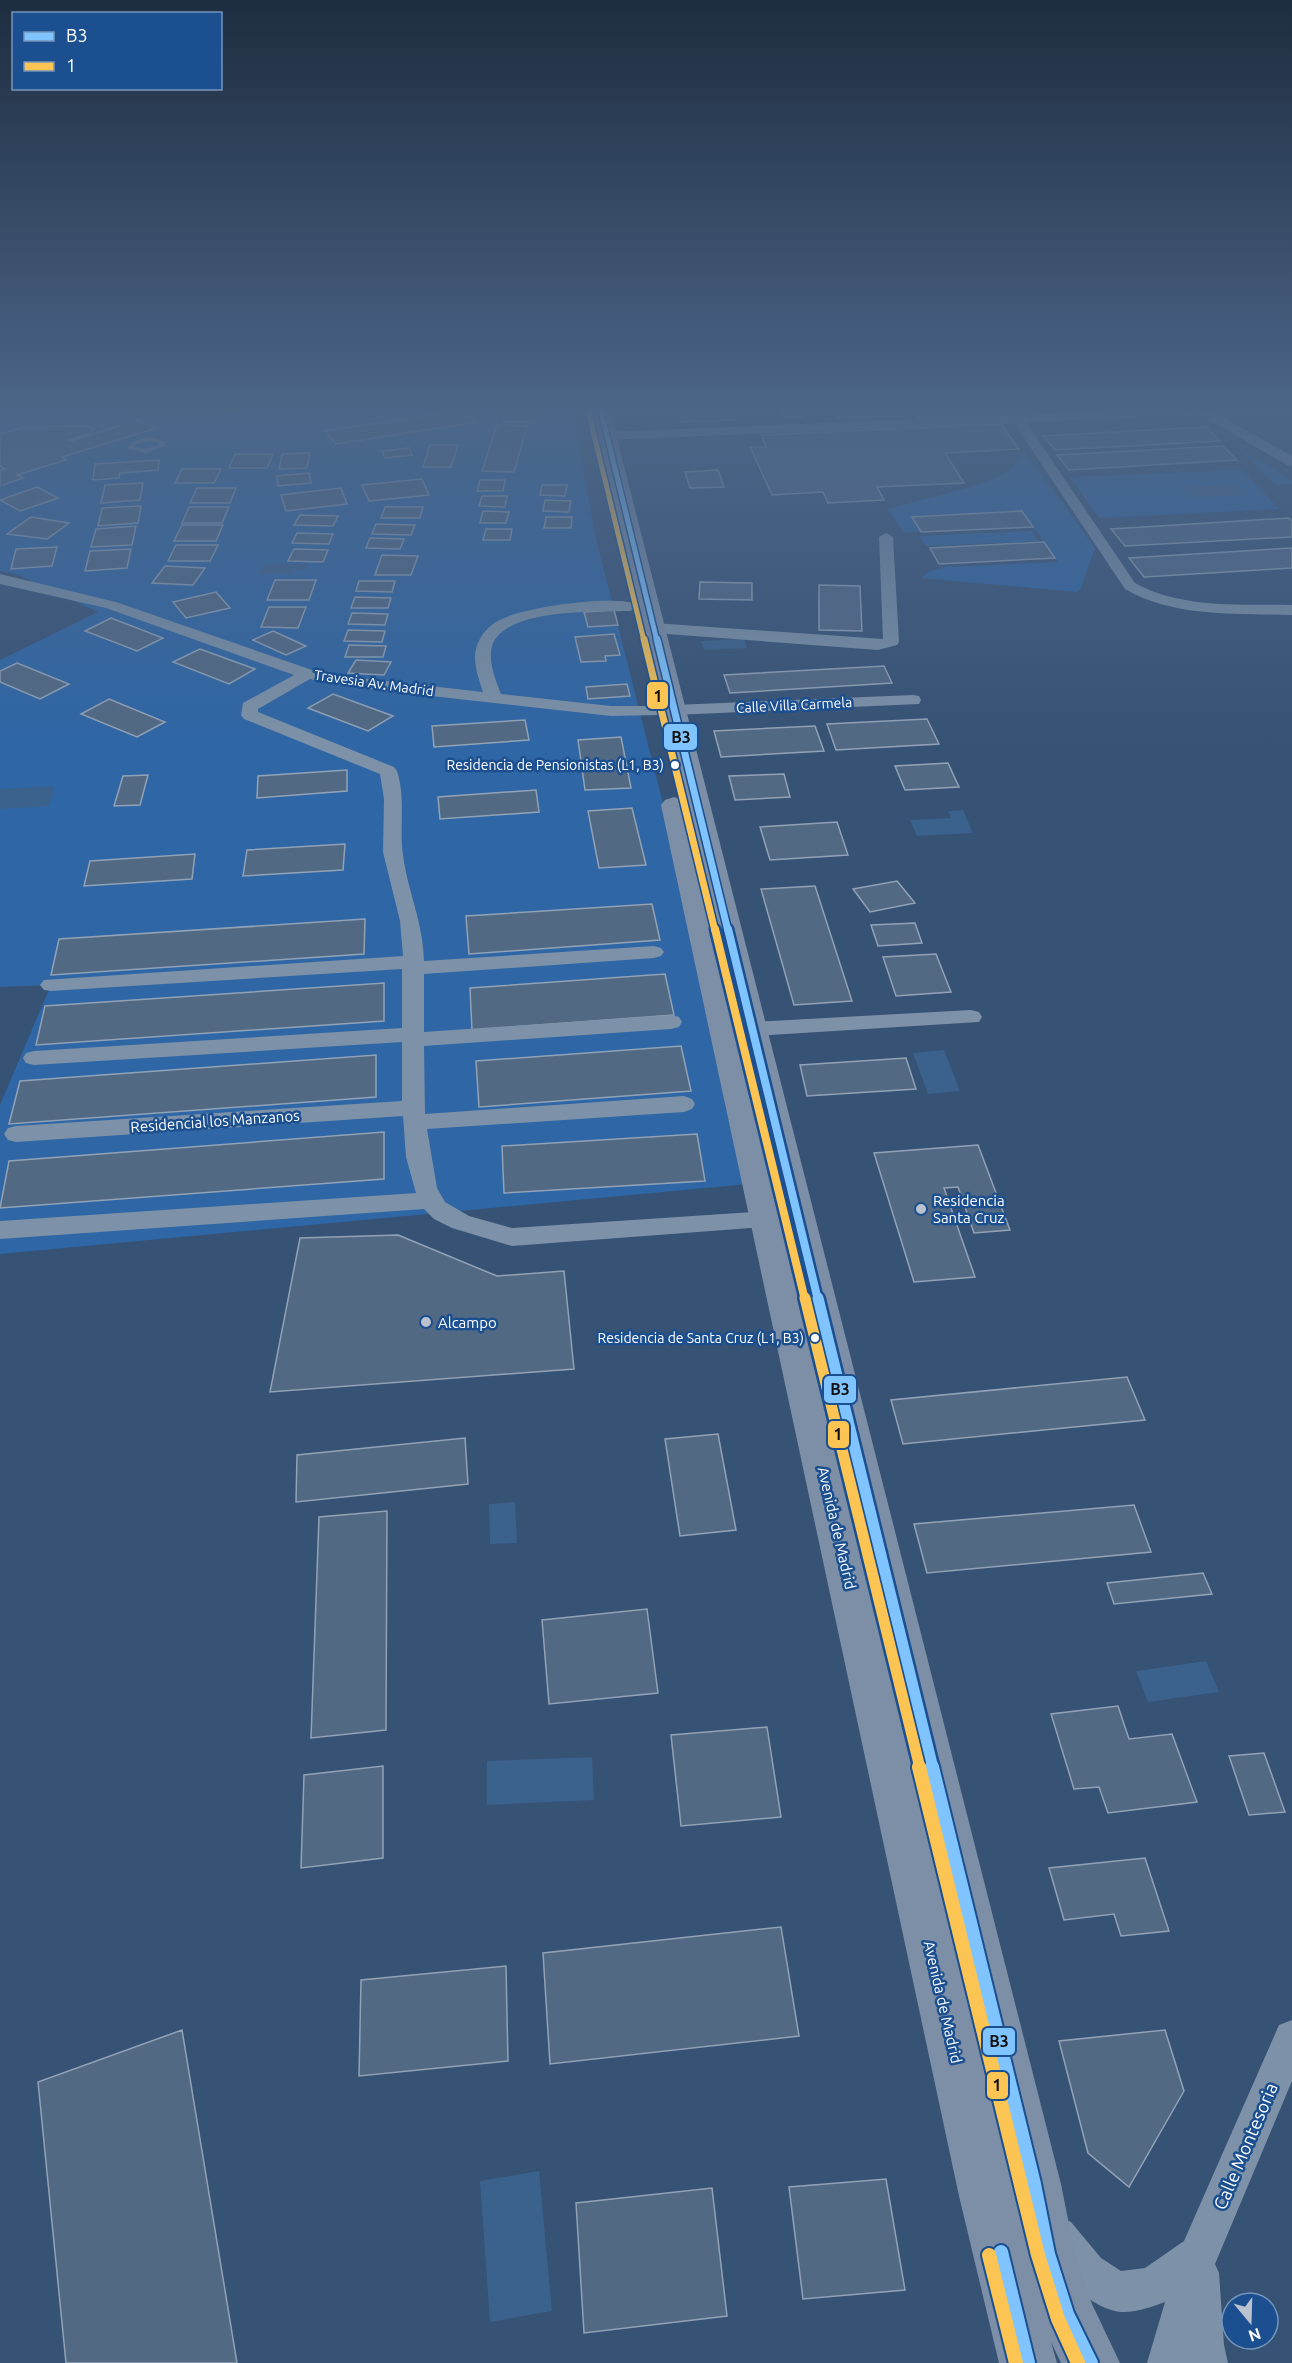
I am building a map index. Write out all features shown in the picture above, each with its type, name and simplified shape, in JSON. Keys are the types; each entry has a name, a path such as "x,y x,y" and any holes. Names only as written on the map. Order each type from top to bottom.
{"main road":[{"name":"Avenida de Madrid","path":"621,521 664,711 768,1220 986,2196 1028,2363"},
{"name":"Avenida de Madrid","path":"664,711 752,1029 1039,2209 1048,2254 1067,2314 1091,2363"}],"street":[{"path":"1083,521 1130,586 1143,596 1165,602 1292,610"},
{"path":"494,698 487,677 484,645 489,635 511,620 538,612 642,617 878,645 891,642 886,537"},
{"name":"Travesia Av. Madrid","path":"0,579 111,604 308,674 611,711 664,711"},
{"path":"308,674 249,707 250,715 388,771 393,781 391,826 395,874 412,929 415,1115 422,1182 436,1209 471,1226 512,1237 768,1220"},
{"name":"Calle Villa Carmela","path":"664,711 913,700"},
{"path":"51,984 654,952"},
{"path":"752,1029 971,1017"},
{"path":"34,1058 671,1022"},
{"name":"Residencial los Manzanos","path":"16,1134 684,1104"},
{"path":"0,1230 431,1200"},
{"name":"Calle Montesoria","path":"1168,2363 1198,2255 1292,2038"},
{"path":"1039,2209 1052,2231 1088,2272 1117,2292 1152,2287 1198,2255"},
{"name":"Calle Montesoria","path":"1198,2255 1203,2345 1207,2363"}],"shaded area":[{"path":"0,521 593,521 759,1183 0,1254 0,1105 51,985 0,987 0,660 98,612 16,574 0,571"},
{"path":"896,521 914,521 920,531 904,533"},
{"path":"1029,521 1076,521 1095,548 1080,590 1077,592 921,578 928,572 944,567 1058,562"},
{"path":"1032,531 1038,541 926,546 919,536"},
{"path":"262,564 308,564 306,570 293,570 291,574 259,574"},
{"path":"744,639 747,648 704,650 701,641"},
{"path":"55,786 49,806 0,809 0,789"},
{"path":"963,810 973,833 917,836 910,820 951,818 948,811"},
{"path":"944,1050 960,1091 928,1094 913,1053"},
{"path":"515,1502 517,1543 490,1544 489,1504"},
{"path":"1206,1661 1219,1692 1148,1702 1136,1671"},
{"path":"592,1757 594,1800 487,1805 487,1761"},
{"path":"539,2171 552,2311 490,2322 480,2181"}],"building":[{"path":"25,521 69,523 47,539 7,534"},
{"path":"99,521 138,521 138,523 98,526"},
{"path":"183,521 223,521 222,523 182,523"},
{"path":"296,521 335,521 333,526 294,525"},
{"path":"480,521 506,521 506,523"},
{"path":"545,521 572,521 571,528 544,528"},
{"path":"915,521 1029,521 1033,527 921,532"},
{"path":"1236,521 1292,521 1292,537 1125,546 1111,529"},
{"path":"376,524 415,525 411,535 372,534"},
{"path":"182,525 223,525 216,541 174,541"},
{"path":"136,526 132,545 91,547 96,529"},
{"path":"486,529 512,529 510,540 483,540"},
{"path":"297,533 333,534 329,544 292,543"},
{"path":"370,538 404,539 400,549 366,548"},
{"path":"1044,542 1055,558 939,564 930,548"},
{"path":"176,545 218,545 210,561 168,561"},
{"path":"57,547 52,566 11,569 16,549"},
{"path":"1292,548 1292,568 1144,577 1129,558"},
{"path":"131,549 127,568 85,571 90,551"},
{"path":"294,549 328,550 323,562 288,561"},
{"path":"382,555 418,556 411,575 375,575"},
{"path":"165,566 205,568 193,585 152,583"},
{"path":"275,580 316,580 309,600 267,600"},
{"path":"359,581 395,581 392,592 356,591"},
{"path":"700,582 752,583 752,600 699,599"},
{"path":"819,585 860,586 862,631 819,630"},
{"path":"216,592 230,608 186,618 173,602"},
{"path":"355,597 391,598 388,608 351,608"},
{"path":"269,607 306,607 298,628 261,627"},
{"path":"614,610 618,625 588,627 584,612"},
{"path":"352,613 388,614 385,625 348,624"},
{"path":"111,618 163,638 137,651 85,631"},
{"path":"348,630 385,631 382,642 344,641"},
{"path":"273,631 306,646 286,655 253,640"},
{"path":"614,634 620,655 605,656 606,661 581,662 575,637"},
{"path":"349,645 386,646 383,657 345,657"},
{"path":"200,649 255,669 229,684 173,662"},
{"path":"356,660 391,662 384,675 348,673"},
{"path":"17,663 69,684 40,699 0,682 0,671"},
{"path":"884,666 892,683 730,693 724,675"},
{"path":"627,684 630,696 588,699 586,687"},
{"path":"333,694 393,716 368,731 308,708"},
{"path":"109,699 165,722 137,737 81,714"},
{"path":"927,719 939,744 836,750 827,724"},
{"path":"525,720 529,740 434,747 432,726"},
{"path":"815,726 824,751 721,757 714,731"},
{"path":"621,737 631,788 585,790 578,740"},
{"path":"948,763 959,787 905,790 895,766"},
{"path":"347,770 347,791 257,798 258,776"},
{"path":"784,774 790,797 735,800 729,776"},
{"path":"148,775 140,805 114,806 123,776"},
{"path":"536,790 539,812 440,819 438,797"},
{"path":"632,808 646,865 599,868 588,811"},
{"path":"837,822 848,855 770,860 760,827"},
{"path":"345,844 343,870 243,876 247,850"},
{"path":"195,854 192,879 84,886 90,861"},
{"path":"897,881 915,903 870,912 853,889"},
{"path":"815,886 852,1001 794,1005 761,889"},
{"path":"652,904 660,940 469,954 466,916"},
{"path":"365,919 364,954 51,975 59,939"},
{"path":"915,923 922,943 878,946 871,925"},
{"path":"936,954 951,992 896,996 883,957"},
{"path":"665,974 674,1015 472,1030 470,988"},
{"path":"384,983 384,1021 36,1045 45,1006"},
{"path":"681,1046 691,1091 479,1107 476,1061"},
{"path":"376,1055 376,1097 9,1124 20,1081"},
{"path":"906,1058 916,1089 807,1096 800,1065"},
{"path":"384,1132 384,1179 0,1208 9,1161"},
{"path":"697,1134 705,1181 504,1193 502,1146"},
{"name":"Residencia Santa Cruz","path":"978,1145 1010,1230 974,1233 958,1187 944,1188 975,1277 914,1282 874,1153"},
{"name":"Alcampo","path":"398,1235 497,1276 564,1271 574,1369 270,1392 300,1238"},
{"path":"1127,1377 1145,1420 903,1444 891,1400"},
{"path":"718,1434 736,1530 680,1536 665,1439"},
{"path":"465,1438 468,1484 296,1502 297,1455"},
{"path":"1134,1505 1151,1552 927,1573 914,1524"},
{"path":"387,1511 386,1730 311,1738 319,1517"},
{"path":"1203,1573 1212,1594 1114,1604 1107,1583"},
{"path":"647,1609 658,1693 549,1704 542,1620"},
{"path":"1118,1706 1129,1739 1172,1734 1197,1802 1108,1813 1099,1787 1074,1789 1051,1714"},
{"path":"767,1727 781,1817 681,1826 671,1735"},
{"path":"1264,1753 1285,1812 1249,1815 1229,1756"},
{"path":"383,1766 383,1858 301,1868 304,1775"},
{"path":"1145,1858 1169,1931 1121,1936 1114,1914 1064,1920 1049,1868"},
{"path":"781,1927 799,2036 550,2064 543,1953"},
{"path":"506,1966 508,2061 359,2076 361,1980"},
{"path":"182,2030 237,2363 66,2363 38,2082"},
{"path":"1165,2030 1184,2091 1129,2187 1088,2153 1059,2041"},
{"path":"886,2179 905,2290 803,2299 789,2187"},
{"path":"712,2188 727,2316 584,2333 576,2203"}],"transit line":[{"name":"1","path":"615,521 1032,2233 1058,2319 1078,2363"},
{"name":"B3","path":"628,521 1034,2184 1048,2254 1067,2314 1091,2363"},
{"name":"B3","path":"1001,2252 1028,2363"},
{"name":"1","path":"989,2255 1016,2363"}],"place":[{"name":"Residencia de Pensionistas (L1, B3)","path":"675,765"},
{"name":"Residencia Santa Cruz","path":"921,1209"},
{"name":"Alcampo","path":"426,1322"},
{"name":"Residencia de Santa Cruz (L1, B3)","path":"815,1338"}]}
